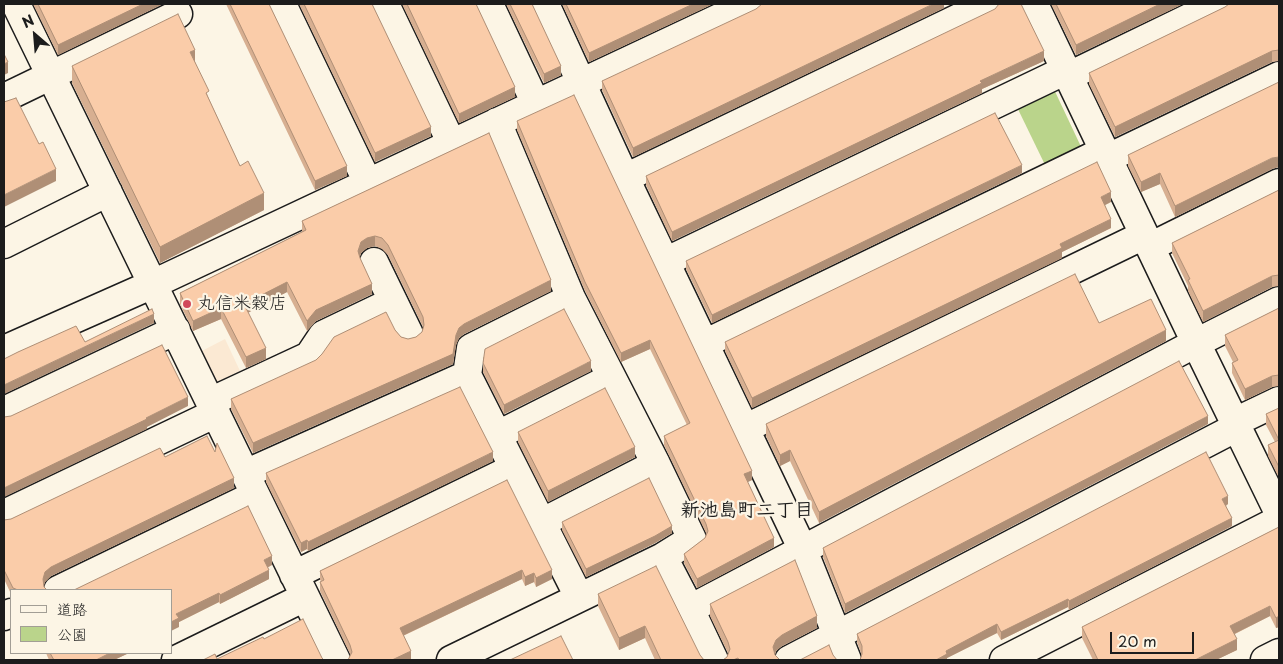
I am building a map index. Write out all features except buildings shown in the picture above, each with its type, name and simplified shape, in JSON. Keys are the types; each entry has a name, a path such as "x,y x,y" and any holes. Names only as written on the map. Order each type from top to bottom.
{"street":[{"path":"16,4 336,660"},
{"path":"282,4 368,183"},
{"path":"385,4 452,144"},
{"path":"489,4 536,104"},
{"path":"545,4 664,262 802,550 847,660"},
{"path":"4,350 153,284 748,4"},
{"path":"625,178 988,4"},
{"path":"1004,660 1278,512 1034,4"},
{"path":"664,262 1218,4"},
{"path":"4,98 178,14"},
{"path":"704,344 1106,154 1279,76"},
{"path":"451,660 663,557 692,539 571,298 497,122"},
{"path":"744,429 1147,241 1279,183"},
{"path":"4,244 108,192"},
{"path":"374,262 408,334"},
{"path":"571,298 471,348 467,374 579,597"},
{"path":"690,609 1279,300"},
{"path":"4,514 309,356 323,335 392,302"},
{"path":"4,411 176,330"},
{"path":"60,589 250,485 467,374"},
{"path":"498,435 611,378"},
{"path":"789,660 1279,401"},
{"path":"542,523 656,464"},
{"path":"176,660 299,586 514,468"},
{"path":"663,557 714,660"},
{"path":"1265,660 1279,653"}],"shaded area":[{"path":"225,339 240,371 211,385 196,354"}],"green space":[{"path":"1051,83 1084,153 1048,171 1014,101"}],"place":[{"name":"丸信米穀店","path":"187,304"}],"district":[{"name":"新池島町二丁目","path":"747,511"}]}
